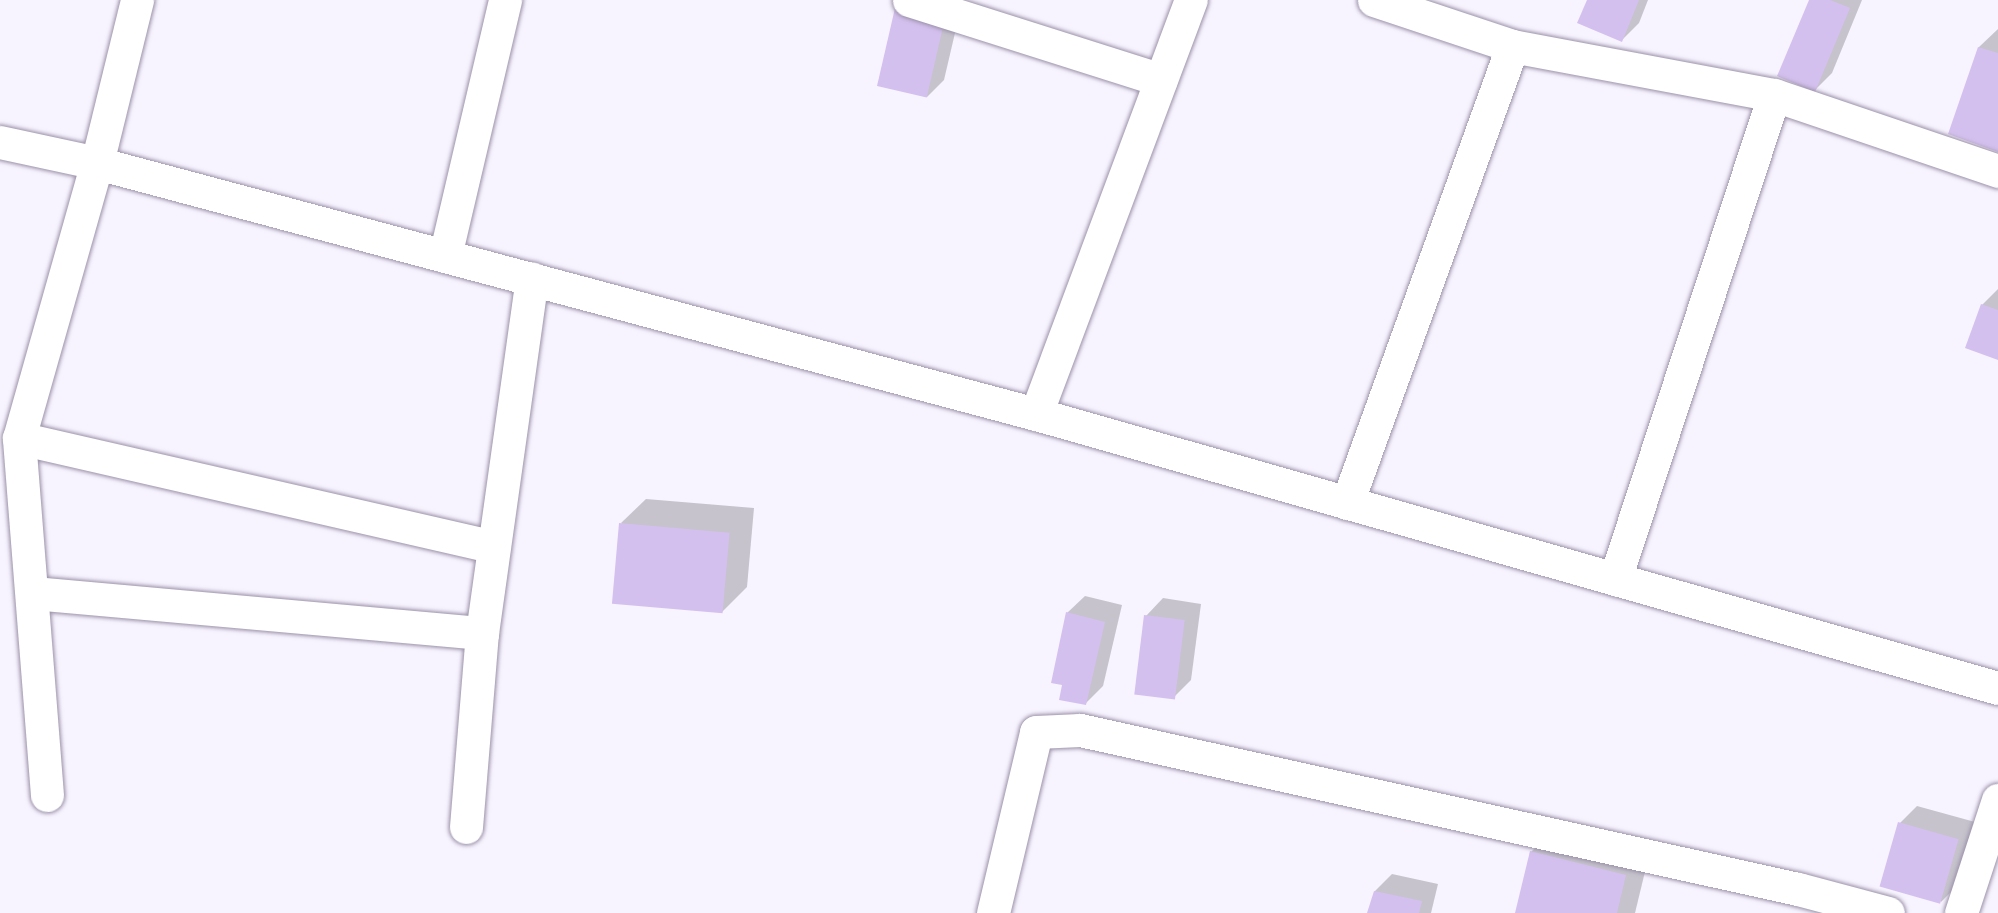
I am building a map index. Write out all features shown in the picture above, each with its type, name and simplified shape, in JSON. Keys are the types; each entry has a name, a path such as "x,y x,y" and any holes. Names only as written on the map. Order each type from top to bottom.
{"street":[{"path":"46,795 33,593 19,438 96,163 137,0"},
{"path":"445,256 505,0"},
{"path":"909,0 973,9 1161,80"},
{"path":"1036,414 1191,0"},
{"path":"1374,0 1512,46 1774,94 1998,171"},
{"path":"1347,502 1512,46"},
{"path":"1615,579 1774,94"},
{"path":"0,142 96,163 1036,414 1998,688"},
{"path":"466,826 482,633 532,279"},
{"path":"19,438 494,547"},
{"path":"33,593 482,633"},
{"path":"993,913 1036,732 1080,730 1794,901 1888,913"},
{"path":"1961,913 1998,800"}],"building":[{"path":"1587,0 1639,0 1622,42 1577,23"},
{"path":"1809,0 1830,0 1850,8 1815,92 1777,76"},
{"path":"895,8 945,19 927,97 877,86"},
{"path":"1978,47 1998,53 1998,152 1948,134"},
{"path":"1981,304 1998,310 1998,360 1965,348"},
{"path":"619,523 730,533 723,613 612,604"},
{"path":"1066,612 1105,622 1086,705 1059,700 1062,685 1051,683"},
{"path":"1144,615 1185,620 1175,699 1134,694"},
{"path":"1898,822 1959,839 1940,904 1880,886"},
{"path":"1530,851 1626,875 1617,913 1515,913"},
{"path":"1374,891 1422,901 1419,913 1367,913"}]}
